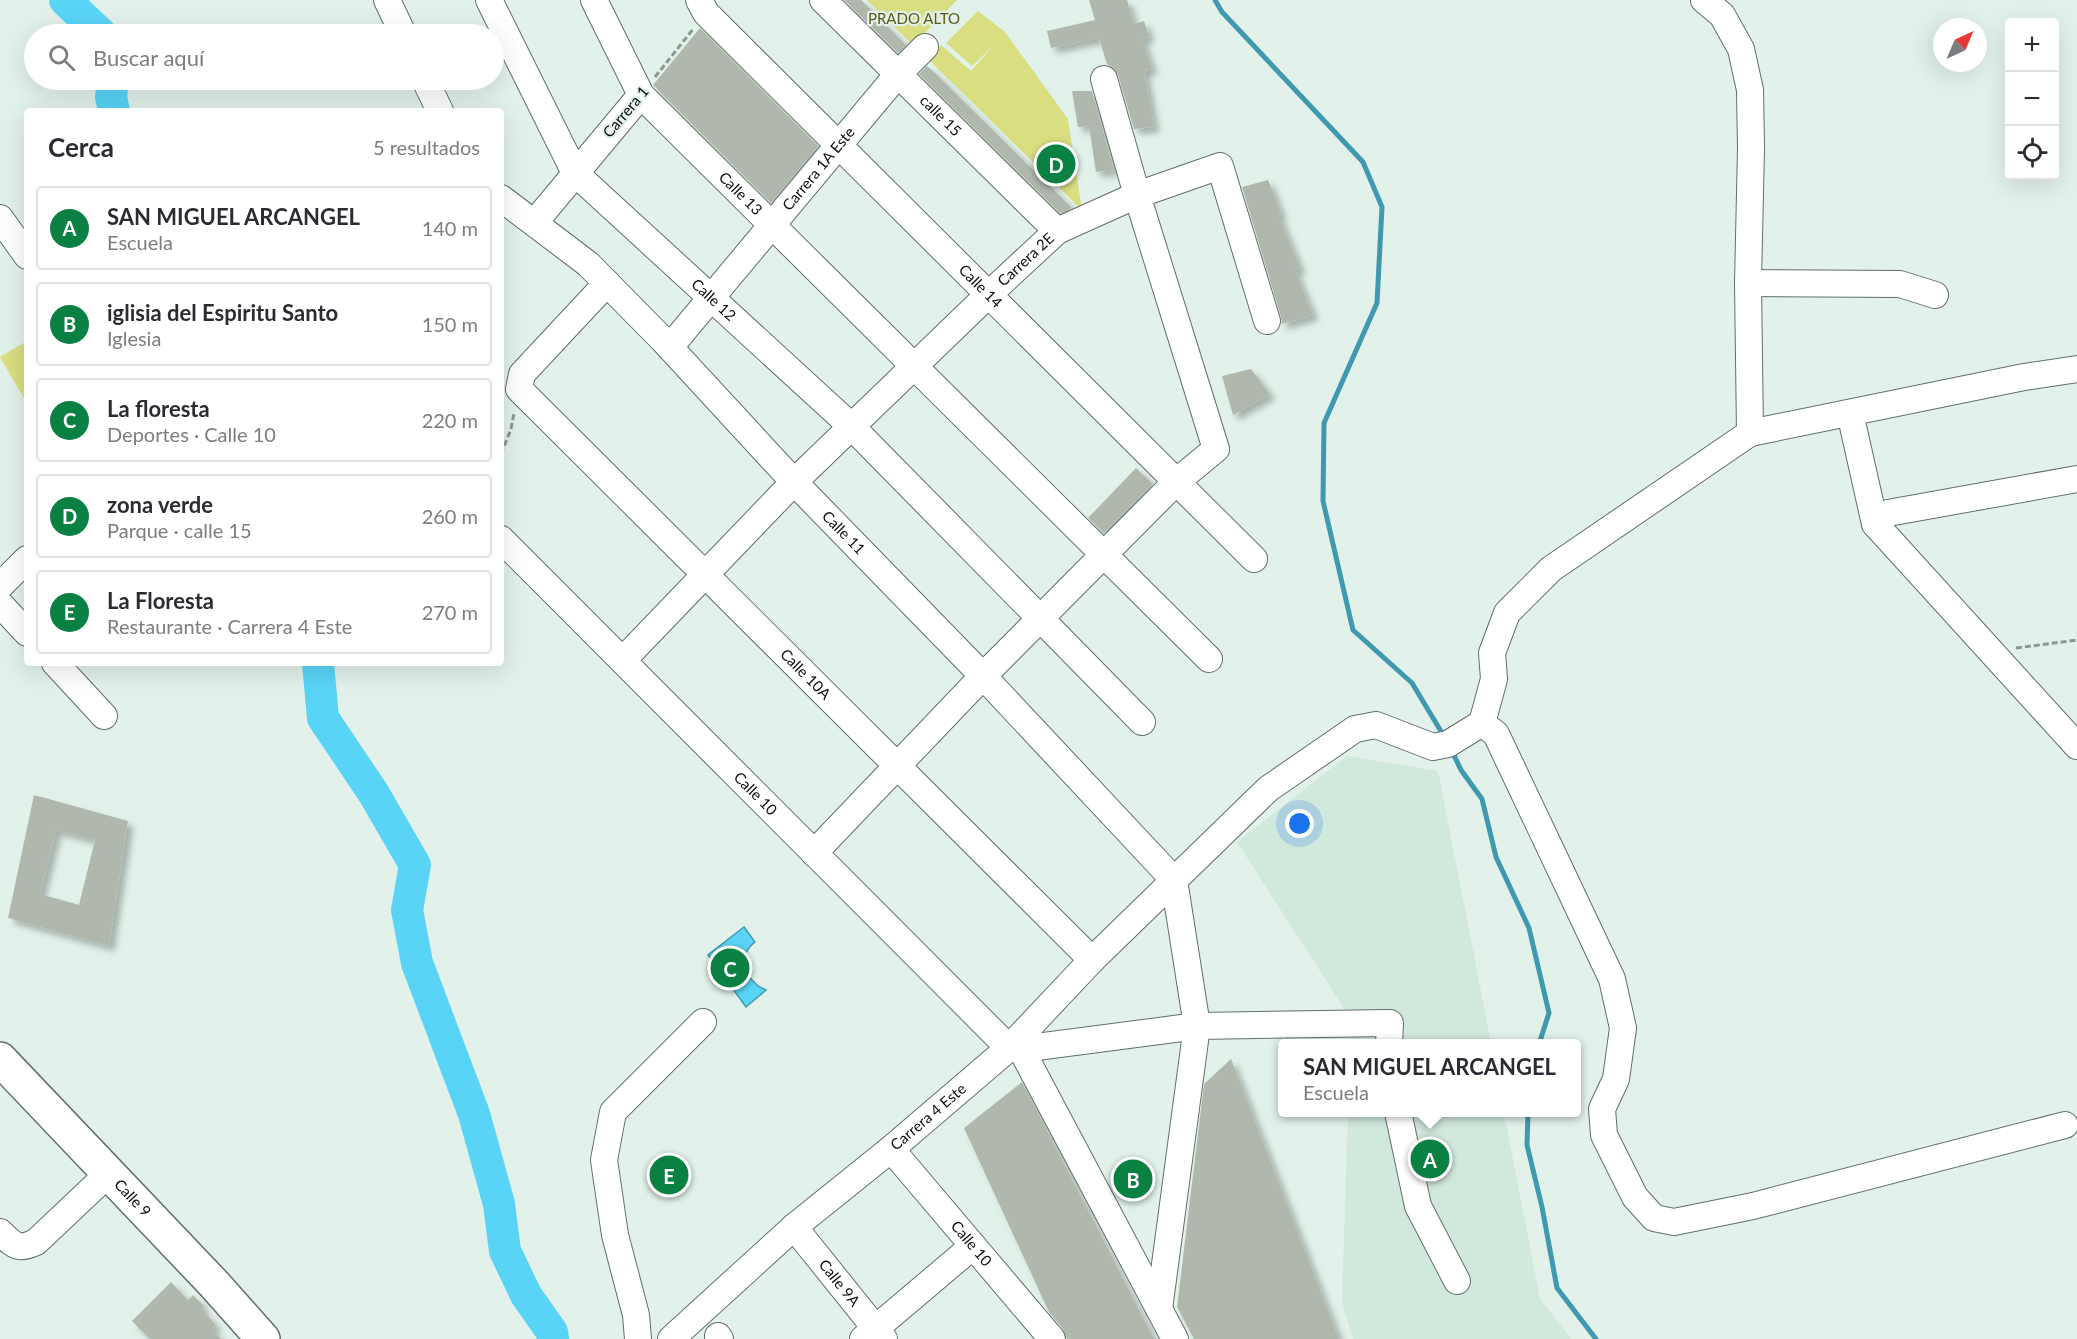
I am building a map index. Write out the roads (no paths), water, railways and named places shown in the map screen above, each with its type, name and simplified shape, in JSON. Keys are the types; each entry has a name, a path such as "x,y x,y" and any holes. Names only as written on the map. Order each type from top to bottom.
{"main road":[{"name":"Calle 9","path":"0,1059 215,1285 263,1339"}],"street":[{"path":"387,0 398,24"},
{"path":"489,0 501,24"},
{"name":"Calle 13","path":"594,0 641,95 1209,659"},
{"name":"calle 15","path":"823,0 1057,231"},
{"path":"1704,0 1722,15 1741,49 1750,90 1748,283 1750,433"},
{"name":"Calle 14","path":"703,7 838,145 1254,559"},
{"path":"504,30 575,173"},
{"name":"Carrera 1A Este","path":"670,346 898,74 925,47"},
{"path":"814,853 982,676 1176,482 1216,449 1137,195 1104,79"},
{"path":"430,90 439,108"},
{"name":"Carrera 1","path":"534,222 641,95"},
{"name":"Carrera 2E","path":"623,660 795,482 1057,231 1137,195 1220,166 1267,321"},
{"name":"Calle 12","path":"575,173 852,427 1142,722"},
{"name":"Calle 11","path":"504,200 588,264 670,346 795,482 1174,880"},
{"path":"1,221 24,252"},
{"name":"Calle 10A","path":"607,283 522,374 519,389 1092,960"},
{"path":"1748,283 1900,284 1935,295"},
{"path":"2065,1125 1753,1206 1674,1222 1654,1218 1635,1197 1604,1135 1602,1109 1616,1079 1623,1028 1612,979 1496,734 1482,723 1494,679 1492,653 1507,613 1551,569 1750,433 2024,377 2077,369"},
{"path":"1850,412 1875,524 2077,746"},
{"path":"1875,524 1888,513 2077,479"},
{"name":"Calle 10","path":"504,542 814,853 1015,1048 1174,1339"},
{"path":"0,586 24,562"},
{"path":"0,604 24,630"},
{"path":"58,666 104,716"},
{"name":"Carrera 4 Este","path":"671,1339 794,1227 1015,1048 1092,960 1268,789 1355,729 1376,725 1432,747 1448,744 1482,723"},
{"path":"1159,1309 1197,1026 1174,880"},
{"path":"638,1339 636,1315 615,1235 604,1160 613,1112 703,1022"},
{"path":"1015,1048 1197,1026 1390,1033"},
{"path":"1399,1117 1418,1206 1457,1281"},
{"name":"Calle 10","path":"891,1149 1052,1339"},
{"path":"8,1239 25,1247 36,1242 108,1174"},
{"name":"Calle 9A","path":"794,1227 874,1336"},
{"path":"874,1336 973,1246"}],"water":[{"path":"744,927 755,942 745,955 744,972 758,986 766,990 746,1007 708,955"}],"waterway":[{"path":"65,0 90,24"},
{"path":"1215,0 1222,12 1363,162 1382,207 1377,303 1324,423 1323,501 1353,630 1412,683 1445,738"},
{"path":"112,90 113,108"},
{"path":"318,666 323,718 374,794 415,865 407,910 417,963 474,1114 499,1204 505,1251 526,1295 552,1332 553,1339"},
{"path":"1451,749 1461,770 1482,799 1496,857 1529,928 1549,1013 1541,1039"},
{"path":"1528,1117 1527,1145 1542,1207 1557,1288 1596,1339"}],"place":[{"name":"zona verde","path":"1056,164"},
{"name":"La floresta","path":"730,968"},
{"name":"SAN MIGUEL ARCANGEL","path":"1430,1159"},
{"name":"La Floresta","path":"669,1175"},
{"name":"iglisia del Espiritu Santo","path":"1133,1179"}],"park label":[{"name":"PRADO ALTO","path":"914,19"}]}
